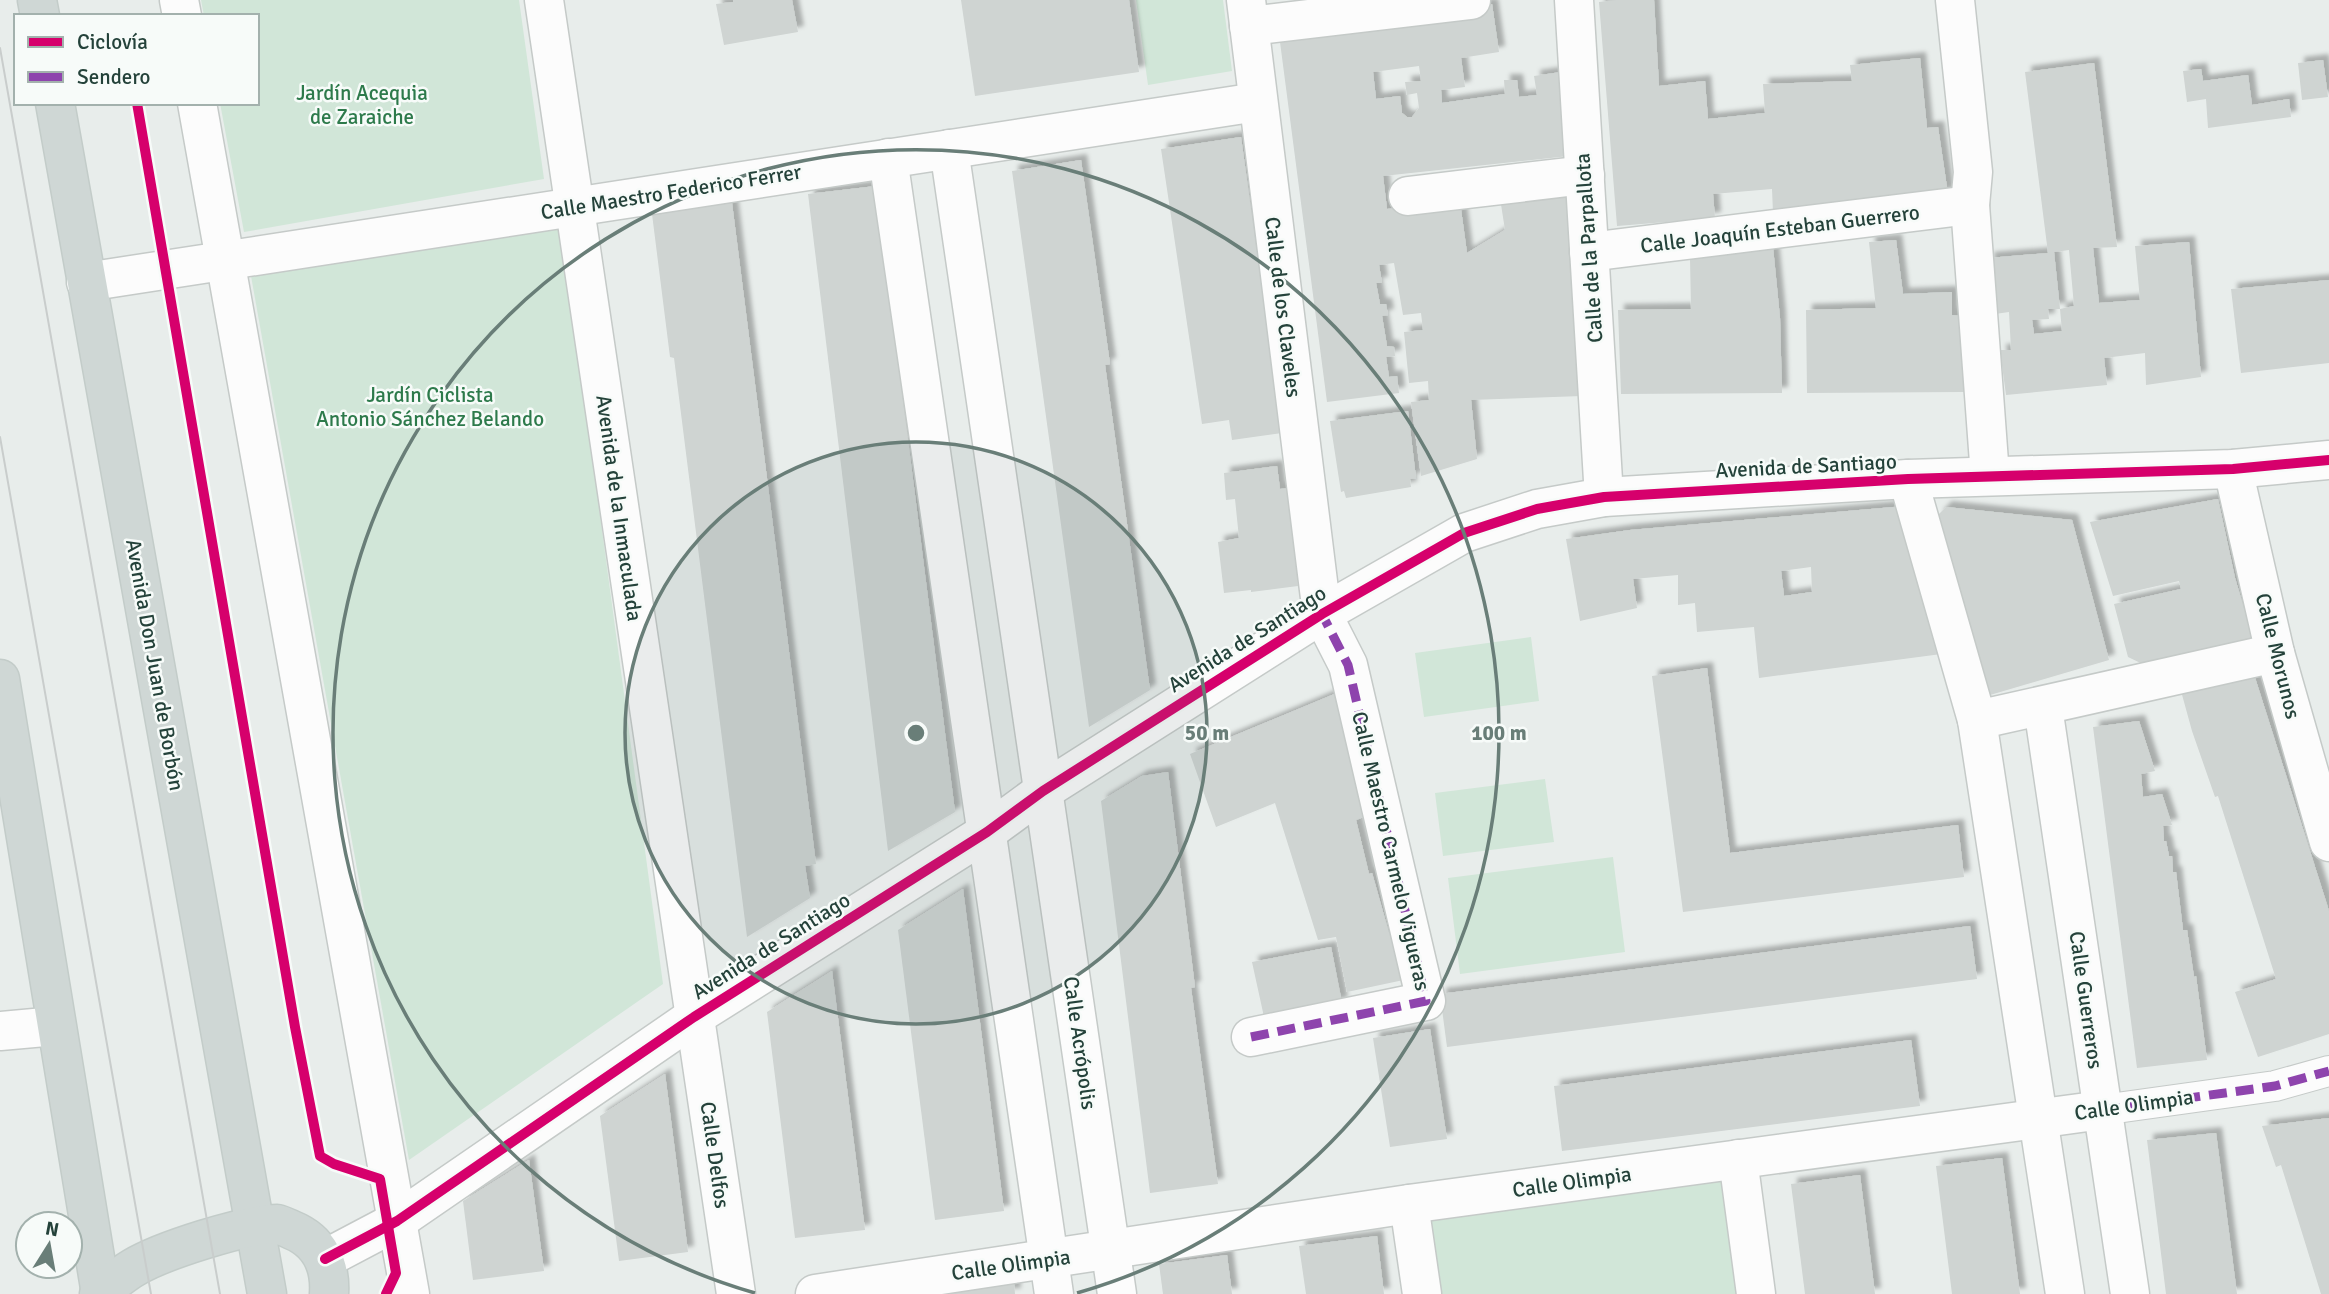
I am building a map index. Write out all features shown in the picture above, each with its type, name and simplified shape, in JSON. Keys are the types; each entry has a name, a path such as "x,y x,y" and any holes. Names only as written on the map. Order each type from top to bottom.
{"main road":[{"name":"Avenida Don Juan de Borbón","path":"55,105 267,1294"},
{"path":"0,679 100,1294 135,1267 177,1248 257,1227 279,1224 306,1235 327,1276"}],"street":[{"name":"Avenida de la Inmaculada","path":"544,0 694,1017"},
{"path":"1247,13 1471,0"},
{"name":"Calle de la Parpallota","path":"1574,0 1605,497"},
{"path":"1955,0 1973,172 1970,205 1990,476"},
{"name":"Calle de los Claveles","path":"1247,13 1322,614"},
{"name":"Calle Maestro Federico Ferrer","path":"86,282 1257,102"},
{"path":"197,105 410,1294"},
{"name":"Calle Acrópolis","path":"948,149 1117,1294"},
{"path":"888,158 1052,1277"},
{"path":"1408,196 1585,175"},
{"name":"Calle Joaquín Esteban Guerrero","path":"1590,252 1970,205"},
{"name":"Avenida de Santiago","path":"327,1276 397,1221 694,1017 987,832 1043,791 1322,614 1464,533 1537,509 1605,497 1990,476 2233,469 2329,460"},
{"name":"Calle Morunos","path":"2233,469 2275,653 2329,842"},
{"path":"1908,480 1977,720 2065,1294"},
{"name":"Calle Maestro Carmelo Vigueras","path":"1251,1037 1426,1001 1348,664 1322,614"},
{"path":"1977,720 2275,653"},
{"name":"Calle Guerreros","path":"2043,707 2130,1294"},
{"name":"Calle Delfos","path":"694,1017 736,1294"},
{"path":"0,1031 56,1027"},
{"name":"Calle Olimpia","path":"815,1294 1052,1277 1111,1251 1409,1204 2275,1086 2329,1071"},
{"path":"1738,1159 1756,1294"},
{"path":"1409,1204 1422,1294"}],"green space":[{"name":"Jardín Acequia de Zaraiche","path":"201,0 519,0 544,179 244,232 220,105 259,105 259,14 204,14"},
{"path":"1136,0 1223,0 1232,71 1148,85"},
{"name":"Jardín Ciclista Antonio Sánchez Belando","path":"561,225 663,984 409,1160 251,276"},
{"path":"1531,637 1539,701 1424,717 1415,653"},
{"path":"1545,779 1554,842 1443,856 1435,793"},
{"path":"1613,857 1625,952 1460,974 1448,878"},
{"path":"1738,1159 1756,1294 1422,1294 1409,1204"}],"building":[{"path":"733,0 792,0 798,32 724,45 716,4"},
{"path":"961,0 1129,0 1139,72 975,96"},
{"path":"1654,0 1659,86 1705,81 1708,119 1765,113 1763,84 1852,81 1850,65 1920,58 1927,128 1938,127 1948,194 1773,213 1772,189 1713,194 1715,218 1617,226 1599,2"},
{"path":"1492,4 1499,52 1461,58 1465,87 1441,90 1442,103 1505,94 1504,80 1517,80 1519,97 1537,95 1534,76 1561,72 1569,156 1383,176 1387,209 1460,202 1467,253 1505,230 1500,198 1572,191 1582,396 1471,400 1477,459 1421,476 1411,402 1429,400 1428,381 1409,383 1404,332 1423,330 1421,313 1403,315 1394,263 1379,265 1382,283 1376,283 1380,304 1386,304 1388,315 1382,316 1387,346 1394,347 1395,356 1386,357 1389,377 1397,376 1399,393 1327,402 1280,42 1368,30 1368,22","holes":["1419,66 1421,81 1405,82 1407,95 1417,93 1419,108 1412,117 1407,117 1402,113 1400,96 1376,99 1373,72"]},
{"path":"2323,60 2328,97 2302,100 2298,63"},
{"path":"2094,63 2117,247 2093,248 2099,303 2140,300 2135,246 2189,242 2201,377 2146,385 2145,353 2104,358 2107,385 2006,395 2000,350 2011,350 2009,312 1995,314 1988,258 2048,253 2025,72","holes":["2069,250 2074,306 2060,309 2054,252","2048,309 2060,309 2062,331 2034,334 2032,320 2049,319"]},
{"path":"2201,69 2203,81 2248,75 2252,105 2289,99 2291,117 2208,128 2206,99 2187,102 2183,71"},
{"path":"1241,137 1282,433 1232,440 1229,420 1202,424 1161,149"},
{"path":"1081,160 1110,364 1105,365 1150,690 1089,727 1012,171"},
{"path":"876,186 955,812 888,851 808,194"},
{"path":"732,203 816,864 805,866 810,898 747,937 674,358 670,357 652,214"},
{"path":"1896,240 1903,294 1952,292 1952,315 1961,316 1964,392 1807,393 1806,310 1876,308 1869,242"},
{"path":"1773,247 1780,318 1782,393 1621,394 1618,310 1691,309 1690,258"},
{"path":"2329,280 2329,363 2241,373 2231,289"},
{"path":"1408,411 1416,478 1410,479 1411,487 1346,498 1344,491 1341,492 1330,421"},
{"path":"1277,466 1280,489 1289,488 1298,586 1224,593 1218,542 1239,538 1235,499 1226,500 1224,473"},
{"path":"2218,499 2235,578 2255,645 2151,668 2128,657 2114,604 2181,589 2179,581 2113,596 2090,522"},
{"path":"1905,506 1949,653 1759,678 1754,627 1697,632 1695,603 1678,605 1678,575 1633,579 1637,608 1580,621 1566,539 1630,530","holes":["1811,567 1812,592 1784,596 1781,571"]},
{"path":"1946,507 2072,520 2109,660 1990,695 1938,515"},
{"path":"2251,665 2329,911 2329,1034 2258,1057 2235,992 2276,979 2218,796 2215,797 2181,691"},
{"path":"1707,668 1730,853 1958,825 1964,877 1683,912 1652,676"},
{"path":"1344,690 1374,813 1356,820 1369,874 1372,873 1389,933 1404,929 1413,978 1347,992 1336,937 1318,940 1275,803 1216,827 1190,754"},
{"path":"2139,721 2155,771 2141,774 2143,797 2162,794 2172,825 2163,826 2164,841 2169,856 2172,856 2173,872 2176,872 2183,930 2187,930 2194,977 2196,976 2207,1060 2137,1068 2093,727"},
{"path":"1168,772 1195,987 1191,988 1218,1184 1150,1193 1101,801 1142,776"},
{"path":"963,889 1004,1211 935,1220 898,930"},
{"path":"1970,926 1977,979 1447,1047 1440,994"},
{"path":"1331,947 1342,1003 1264,1017 1252,962"},
{"path":"832,971 865,1230 795,1238 767,1012"},
{"path":"1430,1029 1447,1139 1390,1147 1373,1038"},
{"path":"1911,1040 1920,1106 1562,1151 1554,1086"},
{"path":"665,1074 688,1252 619,1261 600,1116"},
{"path":"2329,1118 2329,1294 2321,1294 2281,1165 2276,1167 2262,1126"},
{"path":"2216,1133 2237,1294 2166,1294 2147,1140"},
{"path":"2002,1158 2020,1294 1952,1294 1936,1166"},
{"path":"529,1160 544,1271 473,1280 463,1201"},
{"path":"1860,1175 1875,1294 1805,1294 1791,1184"},
{"path":"1377,1236 1384,1294 1306,1294 1299,1246"},
{"path":"1227,1255 1232,1294 1163,1294 1159,1264"},
{"path":"1014,1282 1015,1294 944,1294 944,1291"}],"tram line":[{"path":"0,48 220,1294"},
{"path":"0,437 151,1294"}],"marked path":[{"path":"1251,1037 1426,1001 1348,665 1322,614"},
{"path":"2102,1110 2275,1086 2329,1071"}],"cycle path":[{"path":"137,105 295,1027 320,1156 334,1164 380,1179 396,1273 386,1294"},
{"path":"325,1259 397,1221 694,1017 987,832 1043,791 1322,614 1464,533 1537,509 1604,497 1908,479 2233,469 2329,460"}]}
